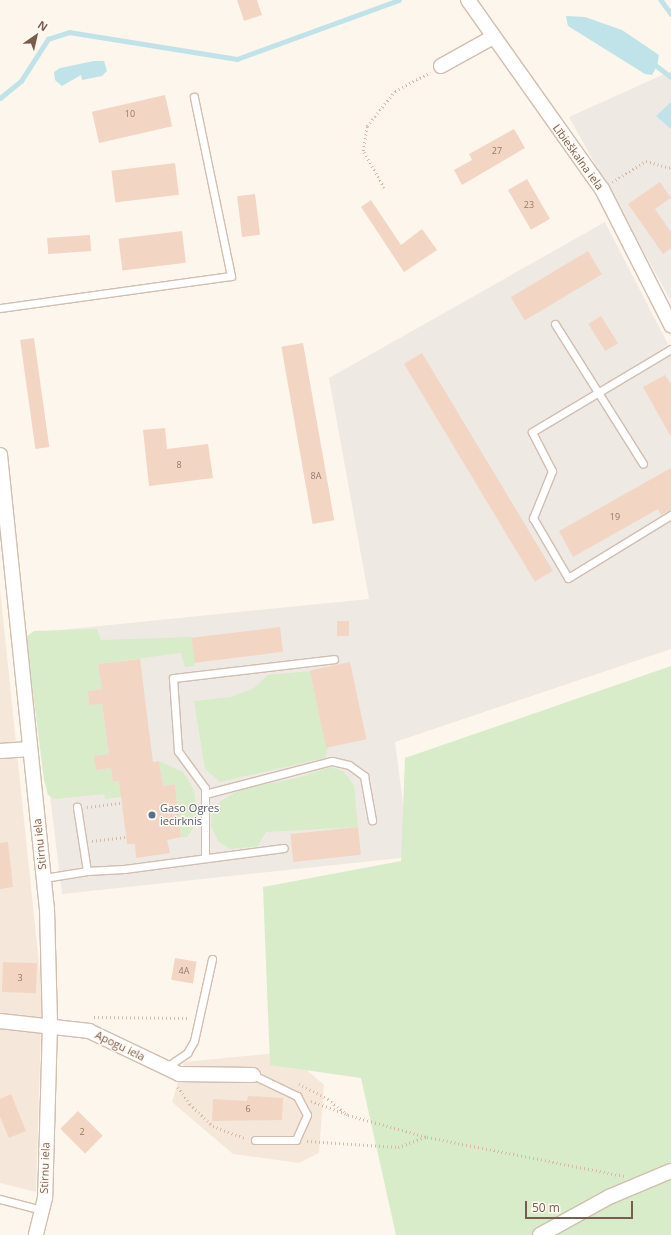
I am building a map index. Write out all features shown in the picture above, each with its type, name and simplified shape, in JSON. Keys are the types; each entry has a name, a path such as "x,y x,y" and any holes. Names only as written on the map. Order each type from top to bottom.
{"street":[{"name":"Lībieškalna iela","path":"468,0 602,189 671,325"},
{"path":"440,66 493,36"},
{"name":"Stirnu iela","path":"0,455 3,499 44,878 50,1024 42,1210 36,1235"},
{"path":"0,751 30,749"},
{"name":"Apogu iela","path":"0,1021 50,1024 89,1031 179,1074 253,1075"},
{"path":"540,1235 609,1197 671,1171"}],"lane":[{"path":"0,308 231,276 194,97"},
{"path":"555,324 643,464"},
{"path":"671,349 532,432 552,471 533,518 568,578 671,515"},
{"path":"205,858 205,788 178,751 173,678 334,659"},
{"path":"205,794 332,762 349,765 364,776 372,820"},
{"path":"77,807 86,871"},
{"path":"44,878 86,871 284,848"},
{"path":"165,1068 187,1053 194,1041 212,959"},
{"path":"253,1075 297,1096 308,1115 296,1140 255,1140"},
{"path":"0,1199 42,1210"}],"path":[{"path":"384,188 363,151 366,126 395,91 440,66"},
{"path":"602,189 646,161 671,168"},
{"path":"77,807 122,803"},
{"path":"82,841 127,837"},
{"path":"74,1028 94,1017 168,1016 198,1020"},
{"path":"165,1068 190,1104 213,1126 255,1140"},
{"path":"292,1082 310,1087 348,1115"},
{"path":"297,1096 348,1115 427,1137 614,1172 640,1185"},
{"path":"296,1140 398,1147 427,1137"}],"shaded area":[{"path":"671,71 671,301 569,117"},
{"path":"605,222 671,350 671,649 395,742 410,857 62,894 30,633 369,599 329,378"},
{"path":"0,589 42,993 36,1192 0,1183"},
{"path":"286,1052 324,1085 319,1153 299,1163 233,1154 172,1102 184,1062"}],"green space":[{"path":"97,629 101,640 192,637 195,666 185,667 181,653 98,664 102,689 88,691 89,705 102,704 109,754 95,756 96,770 111,768 113,782 125,781 121,797 105,799 104,794 54,799 48,795 44,780 26,637 34,631"},
{"path":"671,666 671,1235 396,1235 361,1078 270,1065 263,887 401,861 405,758"},
{"path":"310,671 328,748 325,758 220,782 205,769 194,701 231,697 254,688 268,675"},
{"path":"159,761 183,772 194,790 198,822 187,837 181,837 175,784 163,786"},
{"path":"330,767 343,771 354,785 358,827 266,832 258,846 230,849 218,841 211,826 212,810 221,801 241,789 297,778"}],"water":[{"path":"566,16 585,17 622,30 659,55 657,66 652,75 645,74 568,26"},
{"path":"94,61 104,61 107,71 102,76 82,80 81,75 62,86 55,80 54,72 60,68"},
{"path":"671,102 671,129 656,116"}],"building":[{"path":"237,0 257,0 262,15 244,21"},
{"path":"165,95 172,126 99,143 92,112"},
{"path":"514,129 525,148 462,185 454,170 472,160 469,154"},
{"path":"175,163 179,195 115,203 111,171"},
{"path":"527,179 550,219 531,230 508,190"},
{"path":"660,182 671,198 655,209 671,232 671,248 663,254 628,204"},
{"path":"255,194 260,235 242,237 237,196"},
{"path":"371,200 401,245 422,229 437,250 404,272 361,207"},
{"path":"182,231 186,263 122,271 118,239"},
{"path":"90,235 91,251 48,254 47,238"},
{"path":"588,251 602,274 525,320 511,297"},
{"path":"601,316 618,343 605,351 588,324"},
{"path":"34,338 49,447 35,449 20,340"},
{"path":"303,343 334,520 313,524 281,347"},
{"path":"422,353 553,571 535,582 404,364"},
{"path":"665,375 671,384 671,437 643,387"},
{"path":"165,428 167,449 208,444 213,478 149,486 143,430"},
{"path":"671,468 671,510 661,515 658,509 573,557 559,531"},
{"path":"337,621 349,621 349,636 337,636"},
{"path":"280,627 283,652 195,663 192,638"},
{"path":"140,659 153,762 159,761 163,786 175,784 181,837 167,840 170,853 136,858 135,844 127,844 119,781 113,782 111,768 96,770 94,756 109,754 102,704 89,705 88,691 102,689 98,664"},
{"path":"350,662 366,739 326,748 310,671"},
{"path":"358,827 361,855 293,862 290,834"},
{"path":"8,842 13,887 0,889 0,843"},
{"path":"175,958 197,962 193,983 171,980"},
{"path":"3,962 37,963 36,993 2,992"},
{"path":"11,1094 26,1131 9,1138 0,1117 0,1099"},
{"path":"248,1096 283,1098 282,1120 212,1121 213,1099 247,1101"},
{"path":"78,1111 103,1136 85,1153 60,1129"}],"waterway":[{"path":"0,98 21,81 48,39 69,32 237,59 399,0"},
{"path":"661,0 671,14"},
{"path":"657,66 671,77"}],"place":[{"name":"Gaso Ogres iecirknis","path":"152,815"}]}
